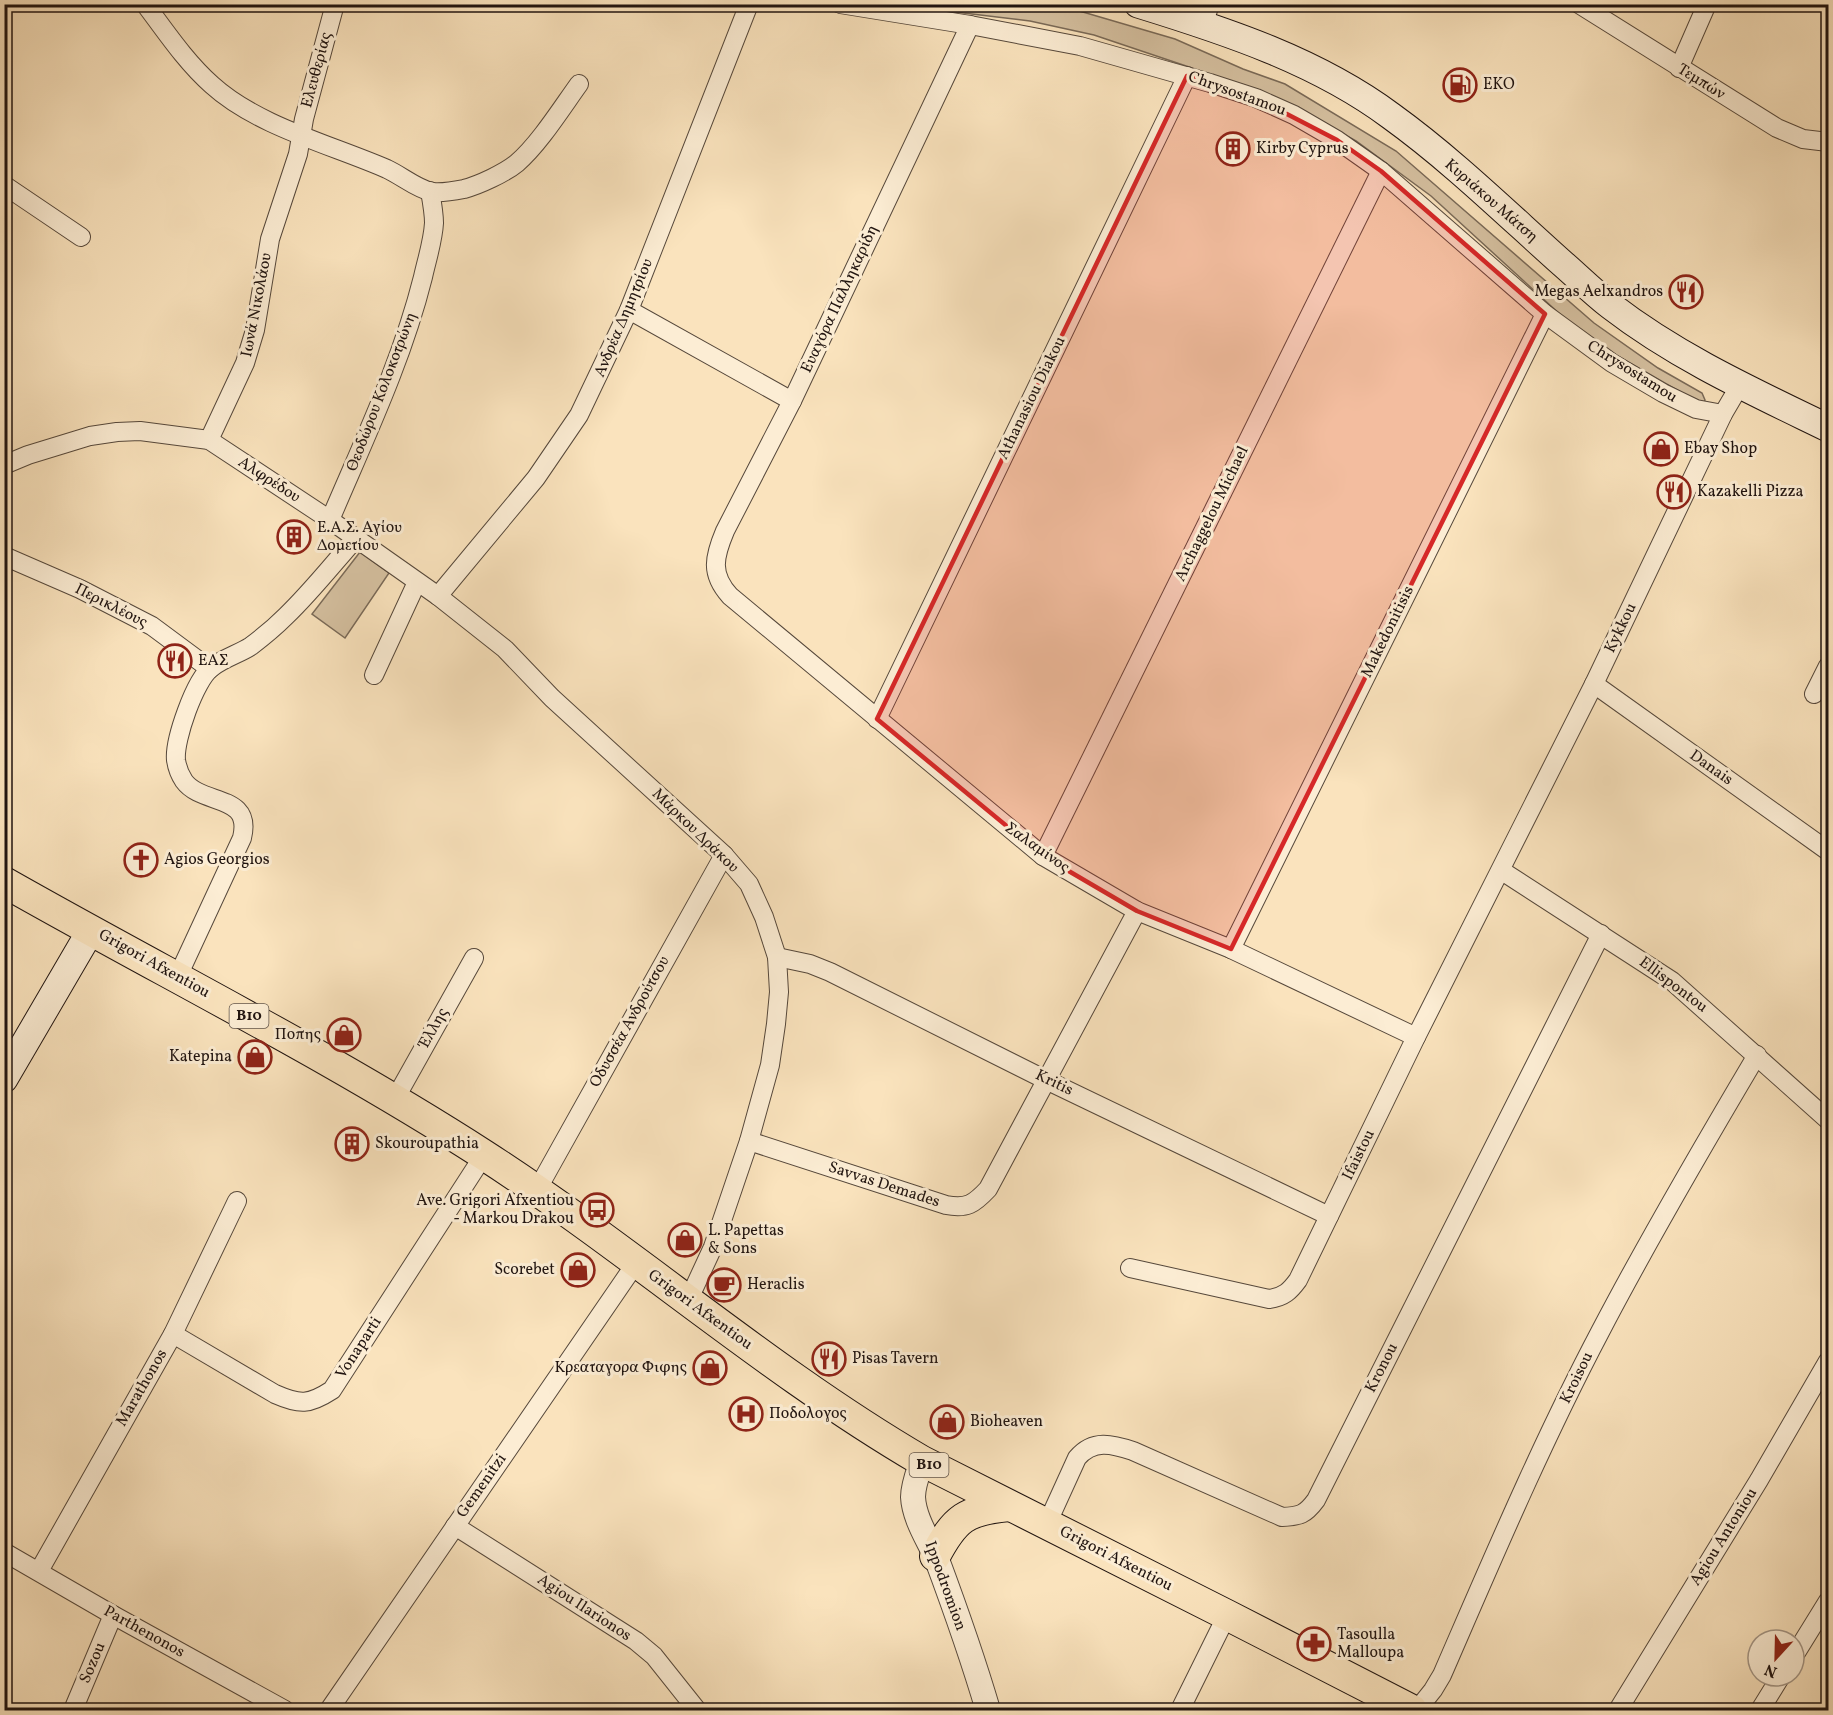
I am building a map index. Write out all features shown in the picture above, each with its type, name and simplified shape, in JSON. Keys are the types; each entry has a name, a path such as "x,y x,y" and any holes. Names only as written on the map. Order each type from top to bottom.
{"main road":[{"name":"Κυριάκου Μάτση","path":"1138,4 1203,14 1367,99 1392,116 1449,163 1609,305 1670,347 1740,385 1828,428"},
{"name":"Grigori Afxentiou","path":"4,882 178,976 395,1099 484,1155 537,1190 840,1410 922,1461 1412,1710"},
{"path":"4,1079 91,930"},
{"path":"935,1556 951,1527 958,1521 969,1514 989,1508 1009,1506"}],"street":[{"path":"145,4 181,51 212,85 236,104 301,136 389,170 430,191 445,192 463,189 481,183 516,164 579,84"},
{"name":"Ελευθερίας","path":"301,136 335,4"},
{"name":"Ανδρέα Δημητρίου","path":"438,596 536,478 584,406 629,310 749,4"},
{"name":"Chrysostamou","path":"840,4 1080,46 1256,98 1294,115 1382,171 1545,314 1612,363 1663,393 1696,409 1723,414"},
{"name":"Τεμπών","path":"1579,4 1777,128 1803,139 1828,142"},
{"path":"1678,68 1707,4"},
{"name":"Ευαγόρα Παλληκαρίδη","path":"716,574 723,537 792,401 970,25"},
{"name":"Athanasiou Diakou","path":"877,719 1187,76"},
{"name":"Ιωνά Νικολάου","path":"209,440 245,363 255,330 270,239 298,154 301,136"},
{"name":"Archaggelou Michael","path":"1043,856 1382,171"},
{"path":"4,185 81,237"},
{"name":"Θεοδώρου Κολοκοτρώνη","path":"330,520 404,343 431,241 434,222 430,191"},
{"path":"629,310 792,401"},
{"name":"Makedonitisis","path":"1231,949 1545,314"},
{"name":"Kykkou","path":"1502,871 1723,414 1740,385"},
{"path":"4,465 90,436 117,432 140,431 209,440"},
{"name":"Αλφρέδου","path":"209,440 330,520 417,582"},
{"path":"178,976 243,831 243,819 240,812 233,806 192,789 179,772 176,747 192,698 210,669 251,645 285,616 356,538"},
{"name":"Περικλέους","path":"4,556 80,589 152,626 210,669"},
{"name":"Σαλαμίνος","path":"716,574 719,584 729,596 1043,856 1137,910 1231,949 1416,1037"},
{"path":"374,675 417,582"},
{"name":"Μάρκου Δράκου","path":"417,582 505,648 552,698 724,855 749,884 764,917 777,957 776,1024 770,1065 749,1141 713,1247 688,1301"},
{"path":"1814,694 1828,666"},
{"name":"Danais","path":"1594,684 1828,851"},
{"name":"Οδυσσέα Ανδρούτσου","path":"537,1190 724,855"},
{"name":"Ellispontou","path":"1502,871 1672,981 1828,1120"},
{"name":"Ifaistou","path":"1130,1268 1257,1298 1280,1297 1290,1291 1298,1280 1416,1037 1502,871"},
{"name":"Savvas Demades","path":"749,1141 946,1205 959,1208 976,1202 988,1189 1137,910"},
{"name":"Kronou","path":"1047,1524 1077,1458 1084,1449 1096,1445 1120,1447 1133,1451 1282,1517 1298,1516 1309,1510 1601,934"},
{"name":"Kritis","path":"777,957 810,964 830,972 1046,1080 1329,1216"},
{"name":"Έλλης","path":"395,1099 474,958"},
{"name":"Kroisou","path":"1417,1710 1434,1690 1442,1676 1528,1478 1599,1334 1670,1202 1757,1055"},
{"name":"Vonaparti","path":"173,1334 289,1401 303,1403 318,1399 332,1390 484,1155"},
{"name":"Marathonos","path":"39,1571 173,1334 237,1201"},
{"name":"Gemenitzi","path":"329,1710 636,1263"},
{"name":"Agiou Antoniou","path":"1618,1710 1759,1480 1828,1361"},
{"name":"Ippodromion","path":"922,1461 917,1476 915,1509 935,1556 988,1710"},
{"name":"Agiou Ilarionos","path":"455,1526 636,1641 654,1656 697,1710"},
{"name":"Parthenonos","path":"4,1552 113,1616 285,1710"},
{"path":"1806,1637 1828,1602"},
{"path":"1180,1710 1227,1615"},
{"name":"Sozou","path":"73,1710 113,1616"},
{"path":"1760,1710 1774,1688"}],"highlighted area":[{"path":"1187,76 1256,98 1337,140 1381,171 1545,314 1231,949 1137,911 1043,856 877,719"}],"shaded area":[{"path":"918,5 1059,5 1175,39 1243,69 1285,84 1396,151 1594,323 1658,368 1702,393 1705,400 1703,405 1616,355 1563,317 1431,196 1356,141 1301,111 1198,70 1094,35 1030,21"},
{"path":"360,552 389,573 345,638 312,614"}],"place":[{"name":"EKO","path":"1460,85"},
{"name":"Kirby Cyprus","path":"1233,149"},
{"name":"Megas Aelxandros","path":"1686,292"},
{"name":"Ebay Shop","path":"1661,449"},
{"name":"Kazakelli Pizza","path":"1674,492"},
{"name":"Ε.Α.Σ. Αγίου Δομετίου","path":"294,537"},
{"name":"ΕΑΣ","path":"175,661"},
{"name":"Agios Georgios","path":"141,860"},
{"name":"Ποπης","path":"344,1035"},
{"name":"Katepina","path":"255,1057"},
{"name":"Skouroupathia","path":"352,1144"},
{"name":"Ave. Grigori Afxentiou - Markou Drakou","path":"597,1210"},
{"name":"L. Papettas & Sons","path":"685,1240"},
{"name":"Scorebet","path":"578,1270"},
{"name":"Heraclis","path":"724,1285"},
{"name":"Pisas Tavern","path":"829,1359"},
{"name":"Κρεαταγορα Φιφης","path":"710,1368"},
{"name":"Ποδολογος","path":"746,1414"},
{"name":"Bioheaven","path":"947,1422"},
{"name":"Tasoulla Malloupa","path":"1314,1644"}]}
